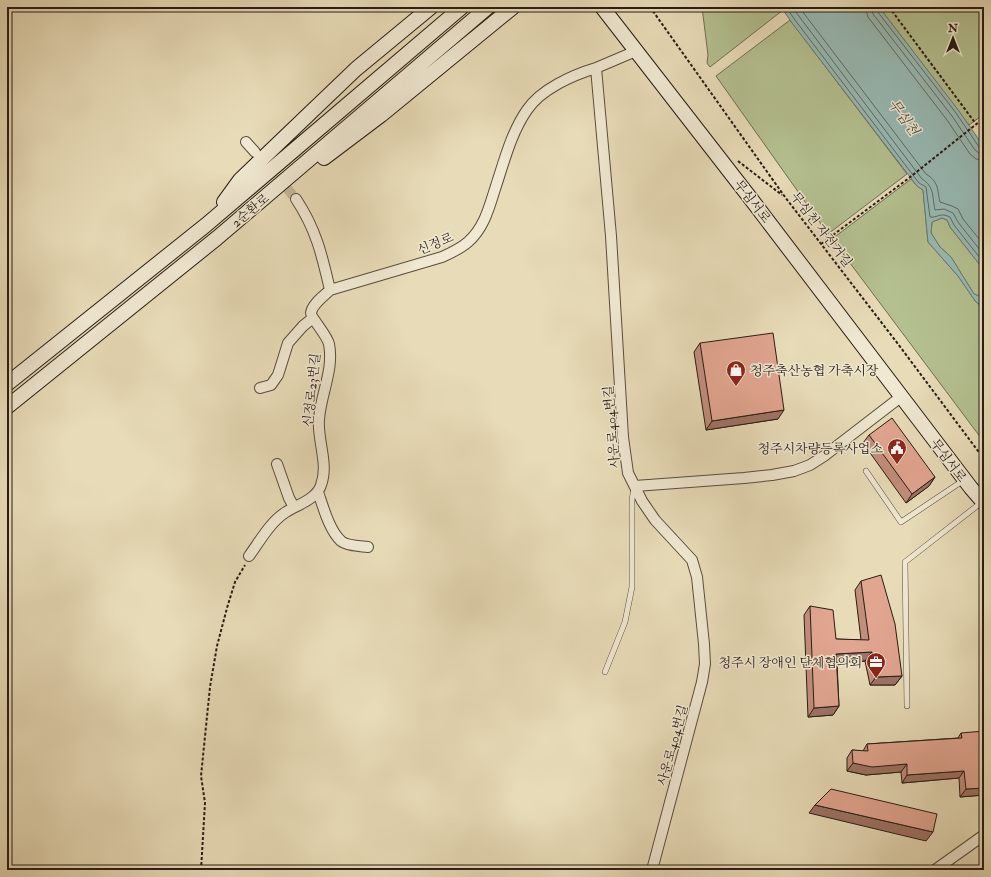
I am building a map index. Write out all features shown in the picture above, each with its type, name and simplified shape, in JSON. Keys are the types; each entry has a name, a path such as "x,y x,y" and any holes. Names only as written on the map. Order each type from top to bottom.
{"street":[{"path":"206,225 240,180 356,69 431,7"},
{"name":"2순환로","path":"7,384 206,225 462,7"},
{"name":"2순환로","path":"7,407 189,261 488,7"},
{"path":"189,261 223,244 316,165 381,115 513,8"},
{"name":"무심서로","path":"601,9 636,51 751,199 983,502"},
{"path":"596,68 636,51"},
{"name":"신정로","path":"330,290 442,257 457,250 468,242 478,231 487,214 516,129 528,109 540,96 558,84 583,72 596,68"},
{"name":"사운로404번길","path":"596,68 611,236 623,437 628,472 642,501 655,520 692,560 697,577 705,657 702,682 652,870"},
{"path":"246,142 255,152"},
{"path":"260,388 271,385 278,374 288,343 303,326 313,318 311,311 330,290 322,254 314,229 296,199"},
{"name":"신정로23번길","path":"313,318 323,331 329,343 330,359 328,380 319,418 319,430 323,456 323,475 322,485 318,492"},
{"path":"635,486 758,476 794,471 810,465 824,456 902,396"},
{"path":"277,464 289,498 294,507"},
{"path":"249,556 268,529 284,513 318,492 326,514 334,531 341,541 352,545 368,547"},
{"path":"935,870 984,834"}],"lane":[{"path":"866,471 901,522 965,480"},
{"path":"605,672 624,622 632,587 632,499 635,486"},
{"path":"908,706 904,562 983,502"}],"path":[{"name":"무심천 자전거길","path":"650,7 785,197 984,459"},
{"path":"889,7 976,124"},
{"path":"821,244 984,118"},
{"path":"733,156 785,197"},
{"path":"201,870 205,803 201,776 210,687 217,646 227,608 235,582 249,556"}],"green space":[{"path":"702,7 781,7 783,10 710,67 707,63 708,55"},
{"path":"879,7 984,7 984,114 969,125"},
{"path":"790,20 907,174 828,234 716,76"},
{"path":"911,179 923,190 928,242 958,276 976,302 984,308 984,442 832,239"},
{"path":"942,218 947,220 950,227 984,270 984,298 974,294 951,257 940,247 931,233 932,222"}],"water":[{"name":"무심천","path":"781,7 879,7 959,111 984,147 984,270 950,227 947,220 942,218 932,222 931,233 940,247 951,257 974,294 984,298 984,308 976,302 958,276 928,242 923,190 917,186"}],"building":[{"path":"773,333 784,410 712,421 700,343"},
{"path":"892,418 935,477 912,494 869,435"},
{"path":"881,575 895,624 902,676 876,677 872,652 836,654 839,706 814,708 810,606 833,610 836,639 869,640 861,581"},
{"path":"984,731 984,788 966,789 964,771 907,775 907,764 872,767 853,763 852,750 868,751 867,744 962,738 961,733"},
{"path":"831,789 937,814 933,832 815,805"}],"tunnel":[{"path":"267,165 296,199"}],"place":[{"name":"청주축산농협 가축시장","path":"736,387"},
{"name":"청주시차량등록사업소","path":"897,465"},
{"name":"청주시 장애인 단체협의회","path":"876,679"}]}
